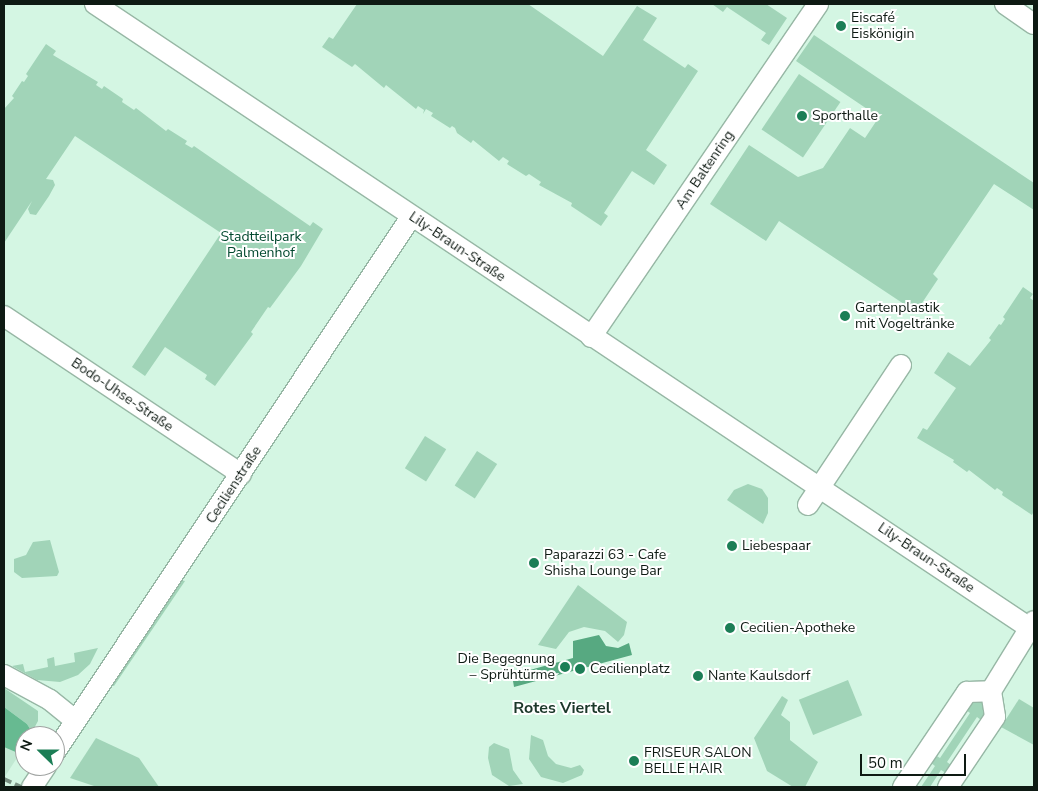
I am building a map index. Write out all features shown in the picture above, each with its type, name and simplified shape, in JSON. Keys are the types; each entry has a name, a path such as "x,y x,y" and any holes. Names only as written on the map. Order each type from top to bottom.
{"street":[{"name":"Lily-Braun-Straße","path":"95,4 591,337 1033,627 991,691"},
{"name":"Am Baltenring","path":"591,337 818,4"},
{"path":"1005,4 1034,24"},
{"name":"Cecilienstraße","path":"65,736 411,217"},
{"name":"Bodo-Uhse-Straße","path":"4,316 241,474"},
{"path":"808,505 901,365"},
{"path":"4,675 50,700 75,720"},
{"path":"903,787 967,692 991,691 995,717 948,787"},
{"path":"32,787 40,776"}],"shaded area":[{"name":"Die Begegnung – Sprühtürme","path":"599,635 606,646 618,648 629,643 632,655 514,687 512,675 573,658 573,641"},
{"path":"4,707 28,726 15,726 15,752 4,747"},
{"path":"4,725 15,737 15,761 4,778"}],"green space":[{"path":"357,4 528,4 603,56 637,6 657,18 643,40 685,68 688,64 698,71 646,150 667,165 654,185 632,171 604,213 608,216 601,226 571,206 572,203 539,185 541,182 529,174 526,176 507,164 509,161 503,157 499,161 473,140 471,143 457,133 452,126 450,128 431,116 433,113 426,109 423,114 424,110 418,106 416,109 386,85 384,88 355,64 352,67 322,47 329,37 333,39"},
{"path":"712,4 766,4 787,18 769,45 761,40 766,33 727,7 723,12"},
{"path":"814,35 1034,183 1034,210 994,184 933,274 938,279 916,312 779,221 766,241 710,204 749,145 798,177 823,168 850,128 865,138 879,117 796,61"},
{"name":"Stadtteilpark Palmenhof","path":"46,44 56,51 53,55 98,82 96,85 102,89 104,86 123,99 122,102 134,110 136,108 166,131 168,129 187,141 185,144 192,148 194,146 310,226 313,222 323,229 301,266 270,308 268,307 251,332 253,334 215,386 205,379 207,375 165,347 145,376 132,367 221,233 75,136 46,179 53,180 55,185 49,196 36,215 30,214 28,209 32,201 4,243 4,109 14,98 12,96 22,81 24,82 28,76 26,74"},
{"name":"Sporthalle","path":"799,74 840,102 803,158 762,130"},
{"path":"1023,287 1033,294 1030,298 1034,301 1034,511 1032,515 1002,495 1003,492 997,488 995,490 969,470 967,472 953,462 954,460 917,438 923,428 927,430 956,388 934,373 948,352 970,366 991,340 989,338 1005,319 1003,317"},
{"path":"425,436 446,449 426,481 405,468"},
{"path":"477,451 497,464 475,498 455,485"},
{"path":"748,484 762,489 768,498 768,513 763,524 727,500 734,490"},
{"path":"50,540 59,572 57,576 22,578 14,572 14,559 26,555 33,542"},
{"path":"179,580 185,581 114,686 110,685"},
{"path":"578,585 627,622 624,635 618,642 605,631 584,627 569,632 556,649 538,645"},
{"path":"98,648 90,664 78,675 60,682 37,680 12,666 23,664 25,672 48,667 47,659 54,657 55,666 75,662 74,653"},
{"path":"848,680 862,715 813,735 799,700"},
{"path":"4,688 38,711 38,721 35,726 28,726 4,707"},
{"path":"782,696 788,700 781,715 790,722 790,740 818,762 805,787 793,787 767,771 754,738"},
{"path":"985,696 985,723 977,717 947,762 955,768 949,775 941,770 930,787 921,787 935,766 927,760 932,753 940,758 970,713 962,707 968,700"},
{"path":"1019,699 1034,708 1034,745 1001,727"},
{"path":"531,735 543,740 548,756 556,764 571,768 580,765 584,770 582,775 563,783 541,777 529,759"},
{"path":"96,738 139,758 159,787 97,787 70,778"},
{"path":"494,743 509,749 513,770 523,784 509,786 492,775 488,758 489,747"}],"railway":[{"path":"4,779 21,787"}],"place":[{"name":"Eiscafé Eiskönigin","path":"841,26"},
{"name":"Sporthalle","path":"802,116"},
{"name":"Gartenplastik mit Vogeltränke","path":"845,316"},
{"name":"Liebespaar","path":"732,546"},
{"name":"Paparazzi 63 - Cafe Shisha Lounge Bar","path":"534,563"},
{"name":"Cecilien-Apotheke","path":"730,628"},
{"name":"Die Begegnung – Sprühtürme","path":"565,667"},
{"name":"Cecilienplatz","path":"580,669"},
{"name":"Nante Kaulsdorf","path":"698,676"},
{"name":"FRISEUR SALON BELLE HAIR","path":"634,761"}],"district":[{"name":"Rotes Viertel","path":"562,708"}]}
